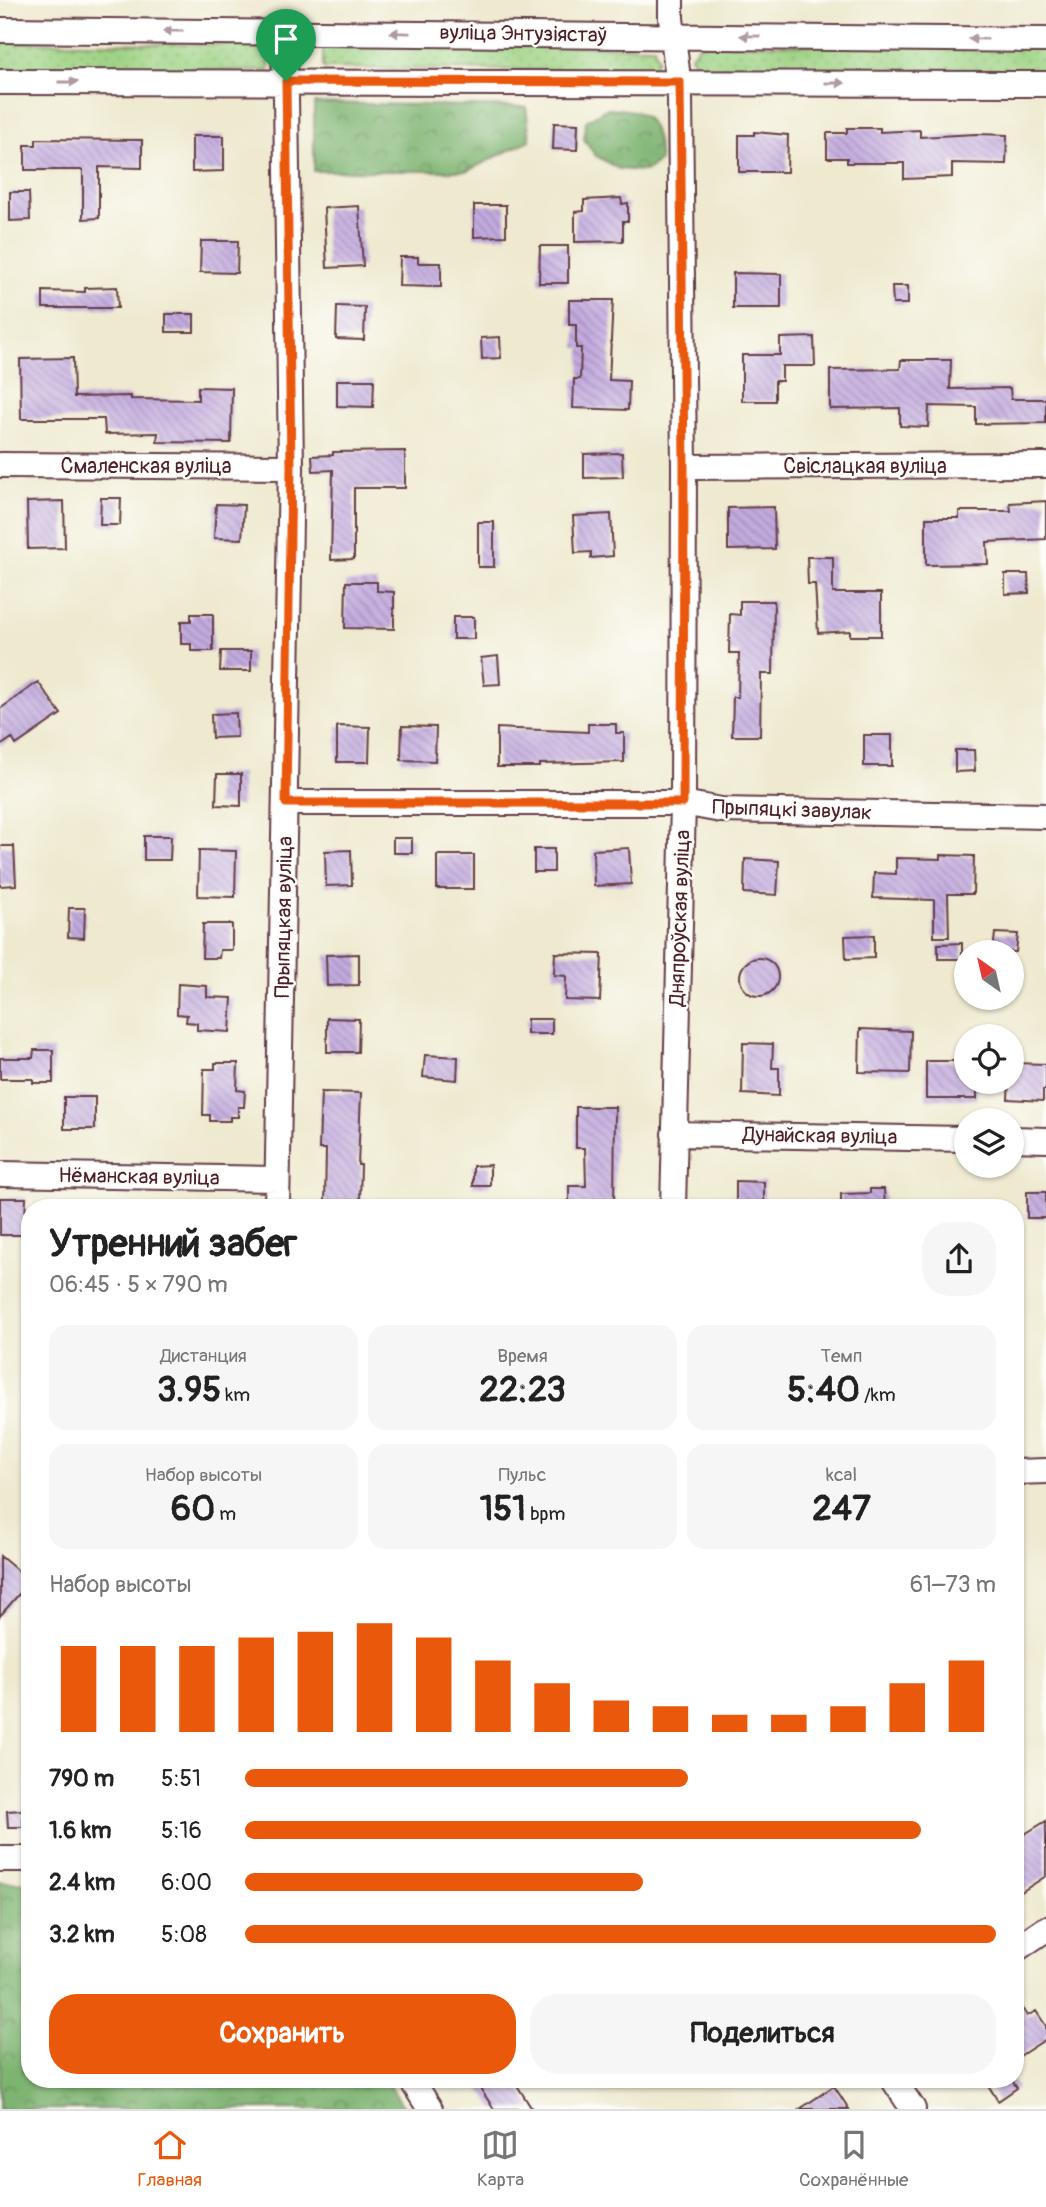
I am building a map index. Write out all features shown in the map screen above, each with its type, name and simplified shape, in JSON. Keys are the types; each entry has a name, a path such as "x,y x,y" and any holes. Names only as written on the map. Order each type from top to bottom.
{"street":[{"name":"Дняпроўская вуліца","path":"671,0 680,82 684,467 683,803 673,1199"},
{"name":"вуліца Энтузіястаў","path":"0,30 1046,40"},
{"name":"Прыпяцкая вуліца","path":"277,1199 291,467 283,31"},
{"path":"0,82 1046,84"},
{"name":"Смаленская вуліца","path":"0,465 291,467"},
{"name":"Свіслацкая вуліца","path":"684,467 1046,466"},
{"name":"Прыпяцкі завулак","path":"286,803 683,803 721,810 1046,816"},
{"name":"Дунайская вуліца","path":"674,1134 954,1139"},
{"path":"1024,1139 1046,1140"},
{"name":"Нёманская вуліца","path":"0,1174 277,1180"},
{"path":"1024,1472 1046,1471"},
{"path":"0,1858 21,1859"},
{"path":"1024,1944 1046,1929"},
{"path":"417,2088 430,2109"},
{"path":"899,2088 913,2109"}],"green space":[{"path":"0,42 268,45 269,71 0,69"},
{"path":"323,44 654,47 658,59 651,71 323,68"},
{"path":"700,44 1046,47 1046,73 698,68 691,56"},
{"path":"314,103 526,107 530,140 467,171 314,171"},
{"path":"606,109 632,111 648,119 656,135 660,161 645,171 619,169 595,155 584,139 586,121"},
{"path":"0,1882 21,1883 21,2088 391,2088 405,2109 0,2109"}],"building":[{"path":"554,123 578,124 577,150 553,149"},
{"path":"847,128 880,128 880,132 920,130 920,137 1007,135 1006,164 952,163 952,177 904,179 904,163 847,163 847,158 827,158 827,133 847,133"},
{"path":"754,132 788,135 787,172 739,172 739,135 754,135"},
{"path":"192,136 224,136 224,171 192,172"},
{"path":"36,139 142,140 142,168 99,167 99,218 83,219 83,170 25,170 25,145 36,145"},
{"path":"10,192 29,192 30,220 10,221"},
{"path":"621,198 622,204 628,203 628,221 623,221 623,241 575,242 575,212 584,211 584,200"},
{"path":"474,205 506,205 506,236 474,237"},
{"path":"359,206 363,266 327,268 324,208"},
{"path":"201,241 238,241 237,273 200,272"},
{"path":"540,246 568,246 568,283 539,283"},
{"path":"400,257 418,257 418,263 441,263 441,287 399,286"},
{"path":"733,273 781,274 781,308 733,308"},
{"path":"892,286 908,286 908,304 893,304"},
{"path":"117,287 118,308 43,308 43,291 85,292 85,288"},
{"path":"569,300 613,300 609,380 629,381 628,410 573,408 574,379 580,379 581,348 576,348 576,325 569,325"},
{"path":"337,306 365,307 364,340 336,339"},
{"path":"166,314 194,314 194,332 166,332"},
{"path":"500,337 501,358 482,359 481,338"},
{"path":"814,337 815,366 782,366 782,381 775,381 775,401 742,401 742,355 780,355 780,338"},
{"path":"73,358 74,397 131,396 131,399 198,400 198,387 232,388 231,443 157,442 158,433 105,434 104,419 21,419 20,359"},
{"path":"901,360 951,360 950,389 1010,388 1011,399 1046,399 1046,423 976,424 976,407 929,406 928,427 900,426 900,408 830,409 830,370 900,369"},
{"path":"337,380 374,380 373,407 337,406"},
{"path":"405,451 405,488 354,488 354,559 331,560 333,470 313,471 312,456 333,455 333,452"},
{"path":"622,453 623,477 584,478 584,454"},
{"path":"101,498 121,498 120,525 100,525"},
{"path":"64,501 65,548 28,549 27,502"},
{"path":"1046,501 1046,539 987,542 988,564 926,565 926,518 959,518 959,511 1011,511 1010,503"},
{"path":"216,504 244,505 242,539 214,538"},
{"path":"774,507 775,549 728,550 728,508"},
{"path":"611,514 613,556 591,558 591,552 575,553 573,516"},
{"path":"478,522 494,522 494,567 478,567"},
{"path":"807,557 833,557 833,593 881,593 881,636 850,636 850,631 818,633 815,584 808,584"},
{"path":"1005,574 1028,574 1029,593 1005,594"},
{"path":"346,582 377,582 377,591 394,592 394,629 345,628"},
{"path":"740,601 774,601 773,674 761,674 760,736 732,736 733,697 738,697 739,653 729,653 730,614 740,615"},
{"path":"191,614 213,614 213,651 191,651 191,644 181,644 181,621 191,621"},
{"path":"453,617 474,617 474,639 453,639"},
{"path":"221,651 251,651 251,671 220,671"},
{"path":"498,656 500,684 484,685 481,658"},
{"path":"38,682 61,714 16,745 12,738 0,746 0,709"},
{"path":"236,713 237,737 212,738 211,714"},
{"path":"588,724 616,724 616,733 624,733 624,762 497,767 497,728 588,732"},
{"path":"337,726 370,727 369,762 337,762"},
{"path":"402,726 436,727 435,761 401,760"},
{"path":"864,735 892,735 892,766 864,766"},
{"path":"955,750 974,750 975,771 955,772"},
{"path":"217,774 241,774 241,806 216,805"},
{"path":"144,836 171,836 170,860 144,860"},
{"path":"393,838 412,838 412,853 393,853"},
{"path":"0,846 14,846 16,885 0,886"},
{"path":"629,848 631,884 594,886 593,850"},
{"path":"534,849 554,849 554,872 534,872"},
{"path":"199,850 236,851 235,897 198,896"},
{"path":"351,850 352,885 326,886 325,851"},
{"path":"437,855 474,855 474,889 437,889"},
{"path":"941,855 974,856 973,894 948,894 949,937 934,937 934,900 873,898 874,873 896,874 896,858 941,859"},
{"path":"745,859 779,861 777,895 744,893"},
{"path":"69,908 85,908 84,938 68,937"},
{"path":"203,924 232,924 232,950 220,950 219,958 202,958"},
{"path":"995,933 1018,934 1017,940 994,940"},
{"path":"874,935 874,958 846,959 845,936"},
{"path":"954,943 954,959 938,959 938,944"},
{"path":"555,953 602,954 600,1001 565,1000 566,976 554,975"},
{"path":"359,954 359,985 327,986 326,955"},
{"path":"759,958 773,963 778,977 773,991 759,996 745,991 740,977 745,963"},
{"path":"178,984 207,986 207,997 232,998 230,1032 197,1030 197,1023 186,1022 187,1015 177,1014"},
{"path":"327,1018 359,1019 358,1052 327,1052"},
{"path":"527,1019 552,1019 552,1034 527,1034"},
{"path":"860,1029 911,1031 910,1073 859,1072"},
{"path":"743,1043 773,1044 772,1068 779,1068 779,1096 742,1094"},
{"path":"34,1050 53,1050 53,1083 33,1083 33,1079 0,1079 0,1058 33,1058"},
{"path":"425,1055 458,1057 457,1080 423,1077"},
{"path":"926,1061 954,1061 954,1094 977,1094 977,1099 926,1099"},
{"path":"215,1063 238,1063 237,1090 245,1091 244,1107 238,1107 238,1117 230,1117 230,1121 210,1121 210,1115 203,1115 204,1069 215,1069"},
{"path":"1024,1063 1046,1064 1046,1090 1043,1090 1043,1101 1008,1099 1008,1094 1024,1094"},
{"path":"321,1092 361,1093 358,1165 361,1165 360,1199 325,1199 326,1149 319,1149"},
{"path":"64,1097 95,1097 95,1129 64,1129"},
{"path":"576,1107 615,1107 614,1199 569,1199 569,1186 586,1186 585,1148 576,1148"},
{"path":"490,1165 490,1186 473,1186 473,1166"},
{"path":"736,1181 764,1182 764,1199 736,1199"},
{"path":"870,1189 884,1189 885,1199 841,1199 841,1194 870,1193"},
{"path":"1027,1192 1046,1192 1046,1218 1027,1218"},
{"path":"0,1198 26,1198 21,1199 21,1235 0,1235"},
{"path":"0,1556 21,1574 21,1596 19,1594 0,1616"},
{"path":"21,1810 21,1827 8,1827 7,1811"},
{"path":"1046,1821 1046,1876 1024,1890 1024,1834"},
{"path":"1024,2011 1027,2016 1036,2011 1046,2026 1046,2039 1024,2053"},
{"path":"480,2088 519,2088 532,2109 494,2109"},
{"path":"831,2088 835,2088 849,2109 800,2109"},
{"path":"990,2088 1017,2088 998,2101"}],"route":[{"path":"286,81 680,82 684,467 683,803 286,803 291,467 286,81"}]}
